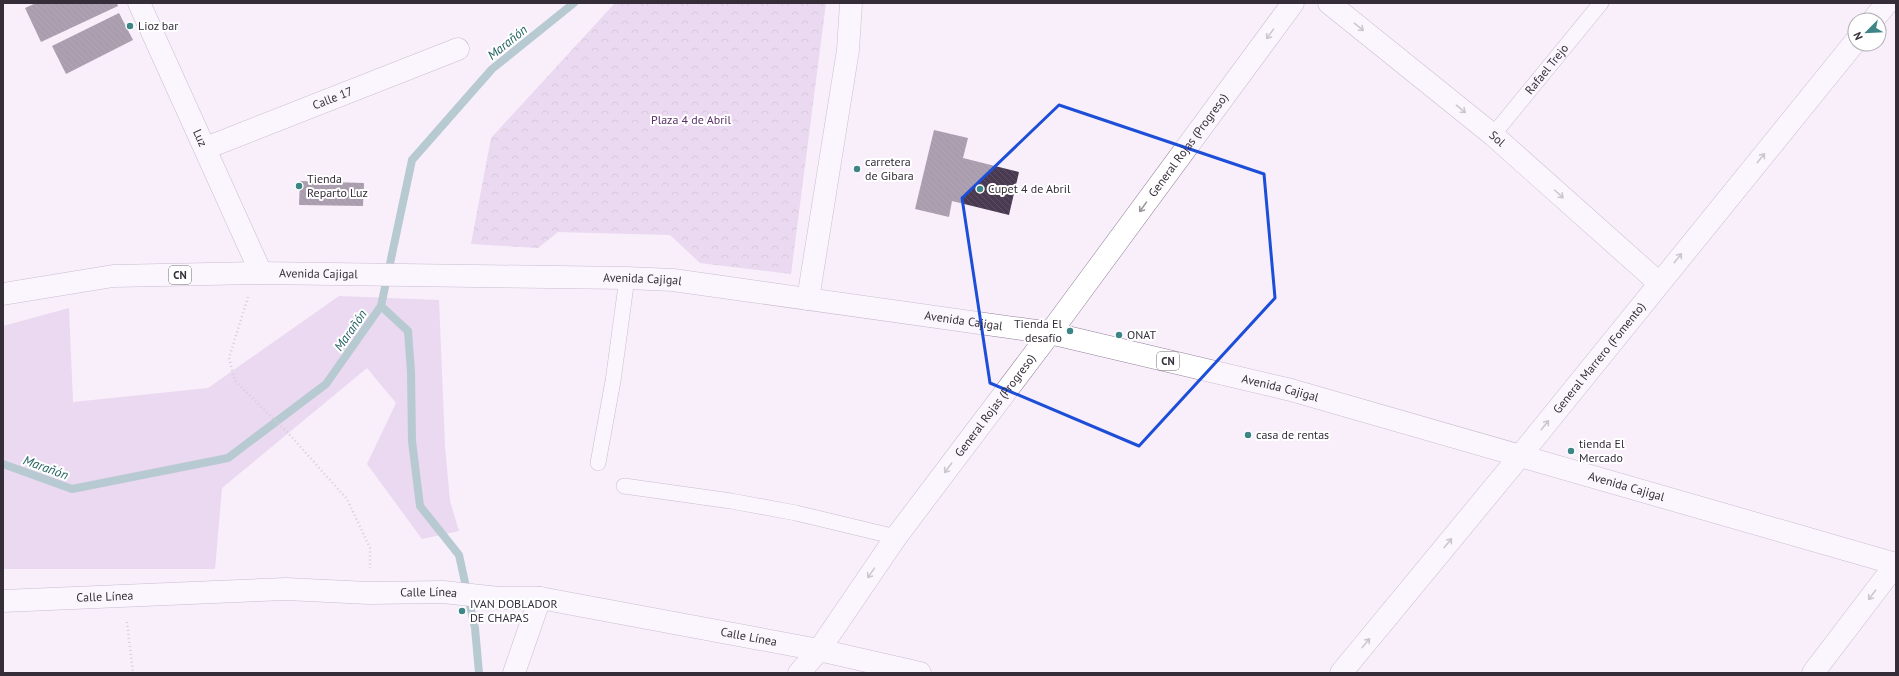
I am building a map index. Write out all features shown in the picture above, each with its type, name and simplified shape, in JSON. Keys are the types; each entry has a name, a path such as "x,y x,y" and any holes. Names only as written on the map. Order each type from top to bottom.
{"street":[{"name":"Luz","path":"139,3 206,148 257,273"},
{"path":"808,299 848,50 851,3"},
{"name":"General Rojas (Progreso)","path":"799,673 819,650 896,537 1050,333 1293,3"},
{"name":"Sol","path":"1329,3 1493,135 1659,283"},
{"path":"1880,12 1887,3"},
{"name":"Calle 17","path":"206,148 458,49"},
{"name":"General Marrero (Fomento)","path":"1341,673 1520,456 1847,52"},
{"name":"Avenida Cajigal","path":"3,294 113,276 257,273 627,278 673,280 1050,333 1291,390 1896,564"},
{"path":"1813,673 1896,564"},
{"name":"Calle Línea","path":"3,600 286,589 369,593 443,592 499,598 540,598 819,650 920,673"},
{"path":"514,673 540,598"}],"lane":[{"name":"Rafael Trejo","path":"1493,135 1601,3"},
{"path":"598,464 627,278"},
{"path":"624,486 732,501 896,537"}],"path":[{"path":"257,273 229,358 235,382 288,433 347,499 370,548 369,593"},
{"path":"124,595 133,673"}],"highlighted area":[{"path":"1059,105 1264,174 1275,298 1139,446 990,383 962,198"}],"green space":[{"name":"Plaza 4 de Abril","path":"615,3 826,3 791,274 700,263 670,235 558,232 538,248 471,244 491,138"},
{"path":"339,296 439,300 445,446 450,501 459,531 422,539 367,464 396,403 367,368 222,488 215,569 3,569 3,326 69,308 73,402 208,388"}],"building":[{"path":"36,3 117,3 118,6 41,42 25,8"},
{"path":"119,13 133,40 66,74 52,46"},
{"path":"934,130 968,138 963,158 1019,172 1009,215 952,201 949,217 915,209"},
{"path":"300,181 364,183 363,206 299,205"}],"waterway":[{"name":"Marañón","path":"3,464 72,489 228,458 326,384 381,306 412,160 492,69 574,3"},
{"path":"381,306 408,331 411,372 412,441 420,506 459,555 475,628 479,673"}],"place":[{"name":"Lioz bar","path":"130,26"},
{"name":"carretera de Gibara","path":"857,169"},
{"name":"Tienda Reparto Luz","path":"299,186"},
{"name":"Cupet 4 de Abril","path":"980,189"},
{"name":"Tienda El desafío","path":"1070,331"},
{"name":"ONAT","path":"1119,335"},
{"name":"casa de rentas","path":"1248,435"},
{"name":"tienda El Mercado","path":"1571,451"},
{"name":"IVAN DOBLADOR DE CHAPAS","path":"462,611"}]}
